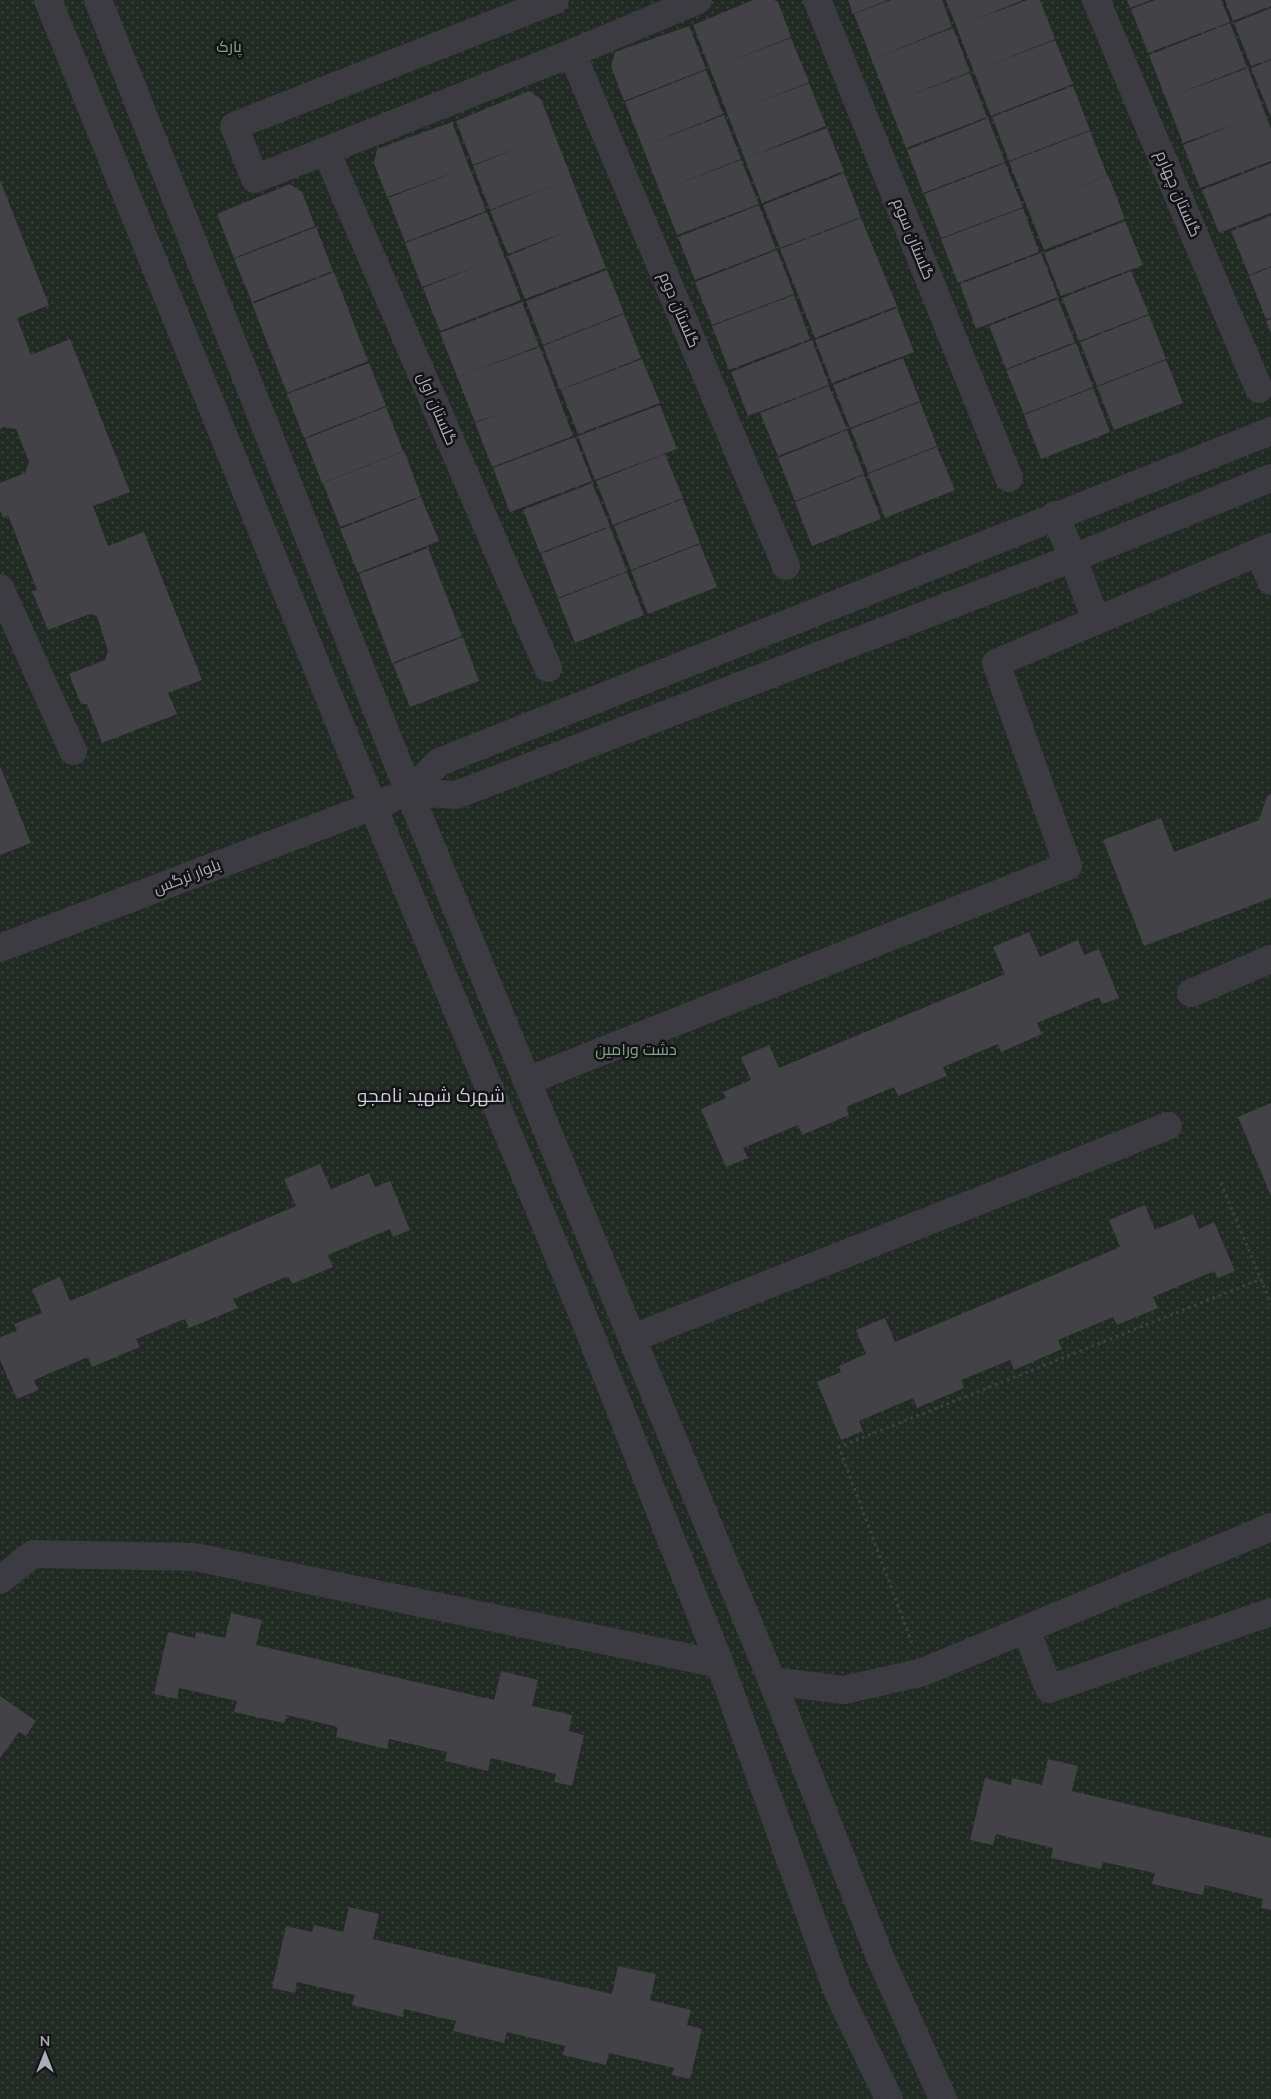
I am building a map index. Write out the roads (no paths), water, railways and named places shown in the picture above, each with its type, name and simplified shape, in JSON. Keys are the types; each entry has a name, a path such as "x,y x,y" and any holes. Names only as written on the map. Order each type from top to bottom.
{"street":[{"path":"48,0 373,806 584,1318 720,1664 837,1990 889,2099"},
{"path":"98,0 410,792 772,1681 880,1957 943,2099"},
{"path":"555,0 234,126 255,178 572,53 698,0"},
{"name":"گلستان سوم","path":"817,0 1009,478"},
{"name":"گلستان چهارم","path":"1096,0 1259,388"},
{"name":"گلستان دوم","path":"572,53 786,566"},
{"name":"گلستان اول","path":"326,151 548,668"},
{"path":"410,792 439,762 1271,431"},
{"path":"410,792 456,795 1073,558 1271,478"},
{"path":"1056,515 1096,621"},
{"path":"527,1081 1068,866 996,662 1265,549 1271,581"},
{"path":"0,588 73,751"},
{"name":"بلوار نرگس","path":"0,948 410,792"},
{"path":"1191,993 1271,959"},
{"path":"633,1338 1168,1126"},
{"path":"772,1681 844,1690 923,1672 1271,1527"},
{"path":"0,1580 33,1554 195,1557 720,1664"},
{"path":"1026,1629 1048,1689 1271,1612"}],"district":[{"name":"شهرک شهید نامجو","path":"431,1096"}],"park label":[{"name":"پارک","path":"229,47"},
{"name":"دشت ورامین","path":"636,1050"}]}
